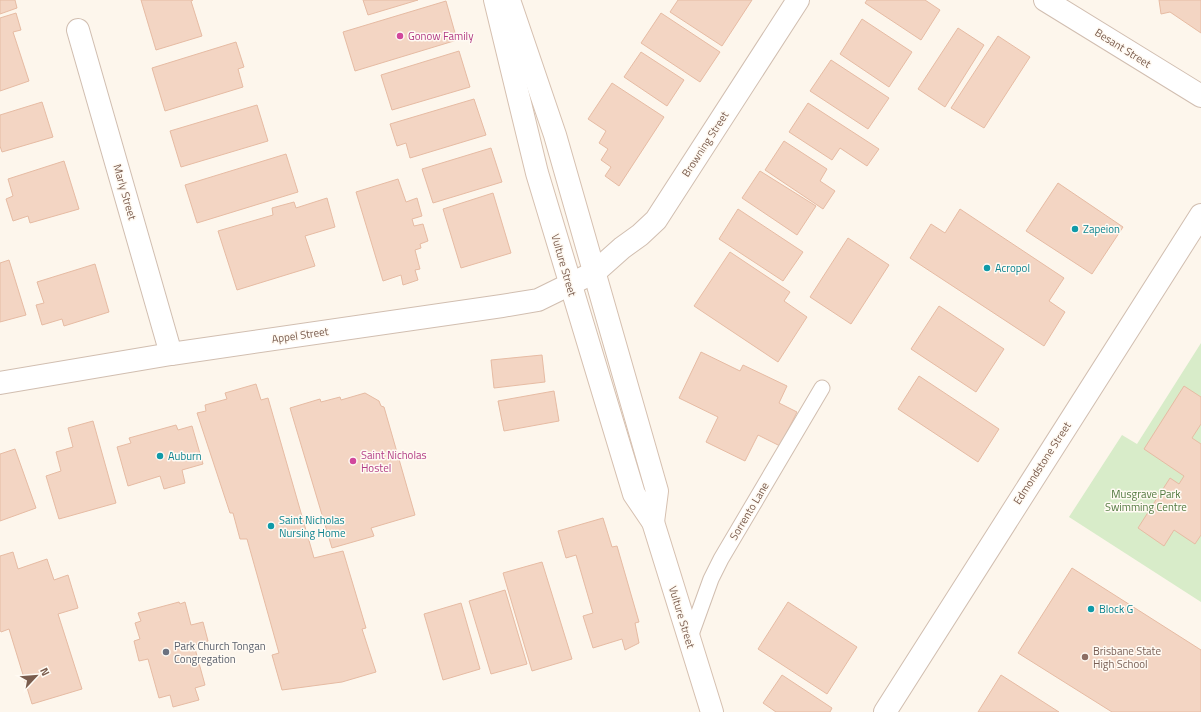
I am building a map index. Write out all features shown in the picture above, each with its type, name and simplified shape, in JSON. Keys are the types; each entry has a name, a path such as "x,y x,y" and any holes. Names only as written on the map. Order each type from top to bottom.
{"street":[{"name":"Vulture Street","path":"494,0 537,173 570,285 634,494 653,522 712,712"},
{"name":"Vulture Street","path":"508,0 555,135 657,491 653,522"},
{"name":"Browning Street","path":"595,272 656,220 798,0"},
{"name":"Besant Street","path":"1045,0 1201,96"},
{"name":"Marly Street","path":"78,30 172,354"},
{"name":"Edmondstone Street","path":"886,712 1201,215"},
{"name":"Appel Street","path":"0,383 172,354 538,300 595,272"}],"lane":[{"name":"Sorrento Lane","path":"689,640 711,579 721,559 822,388"}],"green space":[{"name":"Musgrave Park Swimming Centre","path":"1201,343 1201,602 1069,517 1122,435 1137,444"}],"building":[{"path":"0,0 15,0 17,8 0,14"},
{"path":"141,0 193,0 191,1 202,36 156,50"},
{"path":"363,0 418,0 368,15"},
{"path":"678,0 752,0 722,46 670,12"},
{"path":"867,0 925,0 940,10 921,40 865,3"},
{"path":"1159,0 1201,0 1201,33 1170,12 1161,14"},
{"name":"Gonow Family","path":"446,1 457,40 355,71 343,32"},
{"path":"16,13 21,30 13,32 29,81 0,91 0,18"},
{"path":"661,13 720,52 700,82 641,43"},
{"path":"862,19 912,52 889,87 840,54"},
{"path":"958,28 984,45 945,107 918,89"},
{"path":"998,36 1030,57 984,128 951,108"},
{"path":"236,42 244,67 238,69 243,87 165,111 152,68"},
{"path":"459,51 470,87 392,110 381,75"},
{"path":"641,52 684,80 667,106 624,77"},
{"path":"831,60 889,98 868,129 810,91"},
{"path":"612,83 664,117 619,186 605,176 611,167 601,160 608,149 599,143 606,131 588,119"},
{"path":"474,99 486,135 410,158 406,143 397,146 390,124"},
{"path":"42,102 53,137 2,152 0,146 0,115"},
{"path":"808,103 879,149 867,166 840,148 832,160 789,132"},
{"path":"257,105 268,141 181,167 170,131"},
{"path":"784,141 827,169 820,181 835,191 823,209 765,170"},
{"path":"491,148 502,182 433,203 422,169"},
{"path":"286,154 298,192 197,223 185,185"},
{"path":"64,161 79,209 30,223 28,216 13,221 6,199 13,196 8,179"},
{"path":"760,171 816,206 797,235 742,198"},
{"path":"398,179 406,202 417,198 422,216 412,219 414,226 423,224 428,241 420,244 421,248 415,250 420,269 415,270 418,280 403,285 401,275 383,281 356,192"},
{"name":"Zapeion","path":"1058,183 1123,227 1092,274 1026,231"},
{"path":"493,193 511,253 461,268 443,209"},
{"path":"327,198 335,227 305,236 315,266 237,290 218,231 273,215 272,208 294,202 296,208"},
{"path":"738,209 803,252 783,281 719,239"},
{"name":"Acropol","path":"960,209 1064,278 1049,301 1065,312 1044,346 910,258 931,224 945,233"},
{"path":"848,238 889,265 851,324 810,297"},
{"path":"730,252 790,292 784,301 807,317 778,362 694,306"},
{"path":"9,260 26,315 0,322 0,263"},
{"path":"95,264 109,312 64,326 62,319 42,325 36,305 44,303 37,282"},
{"path":"939,306 1004,349 976,392 911,349"},
{"path":"701,352 740,371 743,365 787,386 779,403 797,412 780,446 758,435 745,461 706,442 718,417 679,398"},
{"path":"542,355 545,382 494,388 491,360"},
{"path":"919,376 999,429 978,462 898,409"},
{"name":"Saint Nicholas Nursing Home","path":"256,384 261,400 268,398 314,558 343,551 366,628 362,629 376,672 342,682 282,690 272,655 279,653 247,539 240,539 233,513 230,513 197,413 206,411 205,405 227,399 225,393"},
{"path":"1184,386 1201,397 1201,424 1192,438 1201,444 1201,535 1195,544 1174,530 1164,546 1138,528 1170,478 1179,484 1184,476 1144,449"},
{"path":"554,391 559,421 504,431 498,401"},
{"name":"Saint Nicholas Hostel","path":"365,393 379,401 381,406 384,407 415,515 371,528 374,536 332,548 290,408 320,399 321,402 340,397 341,400"},
{"path":"93,421 116,503 59,519 46,476 61,471 56,452 73,447 68,428"},
{"name":"Auburn","path":"176,425 178,430 192,426 203,464 182,470 185,483 164,489 160,476 128,486 117,447 131,443 129,438"},
{"path":"15,449 36,508 0,521 0,454"},
{"path":"603,518 612,547 617,546 639,622 635,623 639,643 625,650 622,639 593,648 583,616 593,613 576,555 566,558 558,531"},
{"path":"13,552 18,569 47,559 54,580 68,575 78,608 58,614 82,689 32,704 9,629 1,632 0,630 0,556"},
{"path":"542,562 572,659 532,671 503,573"},
{"name":"Block G","path":"1072,568 1201,650 1201,712 1112,712 1018,653"},
{"path":"505,590 527,664 491,674 469,601"},
{"name":"Park Church Tongan Congregation","path":"179,602 180,604 185,602 191,625 203,622 208,641 194,645 205,685 195,688 199,700 173,707 170,695 159,698 148,659 139,661 134,641 140,639 135,623 141,621 138,613"},
{"path":"788,602 857,647 827,694 758,649"},
{"path":"461,603 480,669 443,680 424,614"},
{"path":"782,675 832,708 830,712 776,712 763,703"},
{"path":"1001,675 1059,712 978,712"}],"place":[{"name":"Gonow Family","path":"400,36"},
{"name":"Zapeion","path":"1075,229"},
{"name":"Acropol","path":"987,268"},
{"name":"Auburn","path":"160,456"},
{"name":"Saint Nicholas Hostel","path":"353,461"},
{"name":"Saint Nicholas Nursing Home","path":"271,526"},
{"name":"Block G","path":"1091,609"},
{"name":"Park Church Tongan Congregation","path":"166,652"},
{"name":"Brisbane State High School","path":"1085,657"}]}
